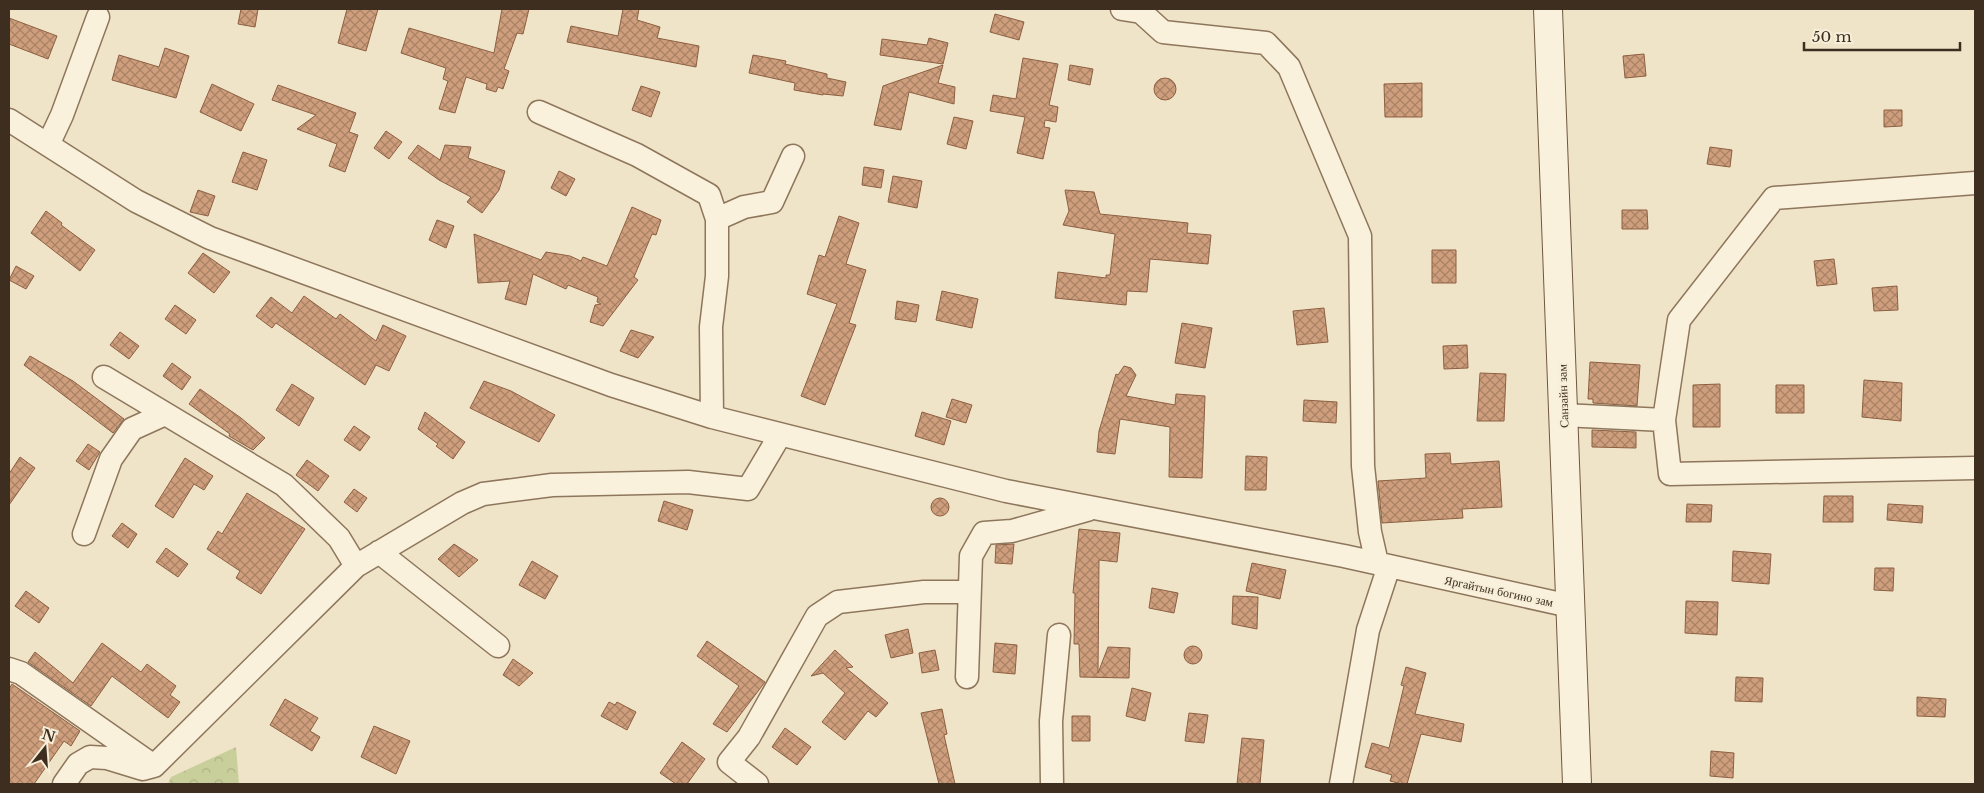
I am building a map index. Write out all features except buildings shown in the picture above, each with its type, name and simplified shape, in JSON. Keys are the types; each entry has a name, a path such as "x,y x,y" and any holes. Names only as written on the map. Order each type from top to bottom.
{"main road":[{"name":"Санзайн зам","path":"1548,9 1577,784"}],"street":[{"path":"1122,9 1141,12 1163,32 1266,43 1289,67 1360,236 1363,466 1370,532 1383,564 1368,630 1341,784"},
{"path":"48,145 62,115 98,17"},
{"path":"539,112 637,155 709,195 717,219 717,276 711,327 712,417"},
{"name":"Яргайтын богино зам","path":"9,120 136,201 210,238 611,385 712,417 1006,492 1383,564 1428,576 1570,606"},
{"path":"717,219 744,206 772,202 793,156"},
{"path":"1975,183 1774,198 1679,320 1664,420 1670,474 1975,468"},
{"path":"104,377 284,485 340,538 356,566"},
{"path":"84,534 111,459 132,430 165,414"},
{"path":"1563,415 1664,420"},
{"path":"64,784 78,764 90,757 107,758 142,769 154,766 356,566 462,503 483,494 562,484 688,482 748,489 780,435"},
{"path":"967,677 968,592 971,556 984,532 1012,531 1093,508"},
{"path":"379,552 498,646"},
{"path":"757,784 729,762 749,737 817,616 838,602 924,592 968,592"},
{"path":"1052,784 1051,721 1059,635"},
{"path":"9,669 21,673 154,766"}],"green space":[{"path":"236,747 239,784 168,784 171,777"}]}
